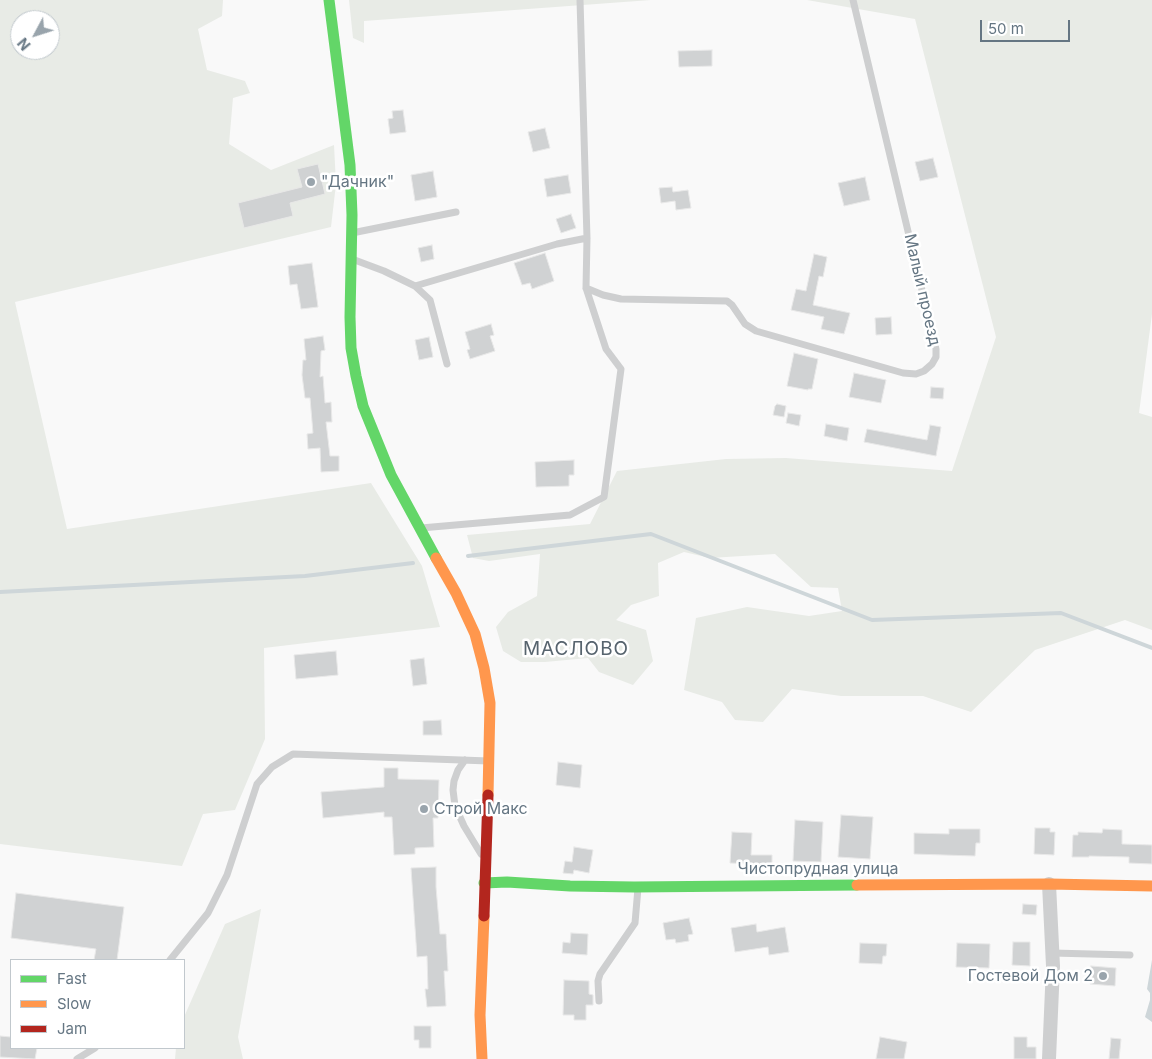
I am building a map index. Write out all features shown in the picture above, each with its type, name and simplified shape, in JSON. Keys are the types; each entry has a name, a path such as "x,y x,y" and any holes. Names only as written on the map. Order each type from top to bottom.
{"main road":[{"path":"329,0 350,165 352,233 351,348 356,376 363,406 391,474 456,593 475,634 484,668 490,703 490,761 480,1015 482,1059"},
{"name":"Чистопрудная улица","path":"484,883 507,882 570,886 638,887 1050,884 1152,886"}],"street":[{"path":"1049,1059 1052,953 1050,884"}],"lane":[{"path":"420,528 570,515 604,497 621,369 606,349 586,288 587,238 580,0"},
{"name":"Малый проезд","path":"586,288 603,295 621,299 727,301 745,324 756,331 908,374 921,372 932,364 936,357 936,349 853,0"},
{"path":"352,233 456,212"},
{"path":"415,286 557,244 587,238"},
{"path":"351,259 384,271 415,286 431,302 447,364"},
{"path":"171,959 208,913 227,874 257,784 272,766 293,754 490,761"},
{"path":"465,760 458,770 454,781 455,806 464,826 485,860"},
{"path":"599,1001 598,981 600,974 635,923 638,887"},
{"path":"1052,953 1130,955"},
{"path":"77,1059 93,1049"}],"shaded area":[{"path":"0,0 223,0 222,16 198,29 207,70 245,81 250,93 233,98 229,144 271,170 334,145 336,184 331,227 15,302 67,529 371,483 422,566 440,627 264,648 265,739 235,810 203,814 182,866 0,844"},
{"path":"349,0 651,0 364,21 364,43 353,38"},
{"path":"807,0 1152,0 1152,314 1139,413 1152,417 1152,630 1125,620 1035,650 971,712 923,696 841,696 792,689 763,722 735,720 722,702 684,690 696,618 747,607 809,616 842,611 838,588 811,587 775,554 710,558 684,552 658,563 659,596 631,605 616,620 646,630 653,661 633,685 599,672 588,658 521,662 503,651 496,627 508,612 537,596 540,554 489,561 473,558 467,535 590,524 617,471 726,459 786,458 952,471 996,337 915,19"},
{"path":"261,909 238,1037 243,1059 175,1059 176,1049 185,1049 185,1015 225,924"},
{"path":"1152,960 1152,1022 1145,1017 1150,1000 1150,993 1147,989"}],"building":[{"path":"712,50 712,66 679,67 678,51"},
{"path":"403,110 406,132 390,134 388,119 393,118 392,111"},
{"path":"545,128 550,148 533,152 528,132"},
{"path":"933,158 938,177 920,181 915,162"},
{"path":"318,164 325,194 290,203 293,216 244,228 238,203 302,187 297,169"},
{"path":"433,171 437,197 415,201 411,175"},
{"path":"568,175 571,193 547,197 544,179"},
{"path":"865,177 870,200 844,206 838,183"},
{"path":"672,187 673,192 688,190 691,208 676,210 675,201 661,203 659,188"},
{"path":"571,214 576,228 561,233 556,219"},
{"path":"432,245 434,259 421,262 418,248"},
{"path":"545,253 554,281 532,289 530,283 522,285 514,263"},
{"path":"814,254 827,257 823,277 819,276 813,305 850,313 844,334 821,329 824,317 791,310 796,289 806,291"},
{"path":"312,263 318,307 301,309 297,284 290,285 288,266"},
{"path":"891,317 892,334 876,335 875,318"},
{"path":"491,324 494,335 490,336 495,351 470,359 467,350 470,349 465,332"},
{"path":"323,336 325,350 321,351 320,377 323,376 325,403 331,402 332,422 326,422 330,456 339,456 339,471 321,472 320,448 308,449 307,434 313,433 310,398 305,398 302,375 303,360 306,360 304,339"},
{"path":"429,337 433,357 419,360 415,340"},
{"path":"794,353 818,359 812,389 787,386"},
{"path":"854,373 886,380 881,403 849,397"},
{"path":"931,387 944,388 943,399 930,398"},
{"path":"777,404 786,406 784,417 773,415"},
{"path":"788,413 801,415 799,426 786,423"},
{"path":"826,424 849,428 847,441 824,436"},
{"path":"930,425 941,427 936,456 864,442 867,429 927,440"},
{"path":"574,460 574,475 569,475 569,486 536,487 535,462"},
{"path":"336,651 338,675 296,679 294,655"},
{"path":"424,658 427,684 413,686 410,660"},
{"path":"441,720 442,735 423,735 423,721"},
{"path":"558,762 582,765 580,788 556,785"},
{"path":"384,768 398,768 398,779 439,780 438,818 433,818 434,847 415,848 415,854 394,855 392,817 384,817 384,812 323,818 321,792 384,787"},
{"path":"841,815 873,817 870,859 838,857"},
{"path":"795,820 823,822 821,862 793,861"},
{"path":"1035,828 1050,828 1050,832 1055,832 1054,855 1034,854"},
{"path":"949,829 980,829 980,843 976,843 975,856 914,854 914,833 949,834"},
{"path":"1103,829 1122,830 1122,844 1152,845 1152,864 1129,863 1129,857 1072,857 1073,835 1078,835 1078,832 1102,833"},
{"path":"732,832 752,833 751,855 772,855 772,868 756,868 756,864 730,863"},
{"path":"574,847 593,850 589,873 574,870 573,874 563,873 565,861 572,862"},
{"path":"436,867 440,934 446,934 448,971 444,971 446,1006 427,1007 425,989 428,989 427,956 417,957 411,868"},
{"path":"16,893 124,907 117,959 94,959 96,949 11,938"},
{"path":"1023,904 1037,905 1036,915 1022,914"},
{"path":"689,918 693,934 688,935 689,941 676,943 675,939 666,940 663,923"},
{"path":"756,924 757,932 785,927 789,952 769,955 768,947 735,952 731,928"},
{"path":"571,933 588,934 587,955 562,953 563,942 570,943"},
{"path":"1013,942 1030,942 1030,966 1012,965"},
{"path":"860,943 887,944 886,956 883,956 882,964 859,963"},
{"path":"957,943 990,944 989,968 956,967"},
{"name":"Гостевой Дом 2","path":"1091,966 1116,968 1115,986 1090,984"},
{"path":"564,980 589,981 589,994 593,995 593,1005 586,1005 586,1020 574,1020 574,1015 563,1015"},
{"path":"414,1026 431,1026 431,1048 419,1048 419,1040 414,1040"},
{"path":"0,1036 10,1037 10,1049 37,1049 35,1059 0,1057"},
{"path":"880,1037 907,1042 904,1059 876,1059"},
{"path":"1014,1037 1027,1037 1027,1047 1036,1047 1036,1059 1014,1059"},
{"path":"1111,1038 1121,1039 1119,1059 1109,1059"}],"waterway":[{"path":"468,556 651,534 872,620 1061,613 1152,648"},
{"path":"0,592 305,576 413,563"}],"traffic: fast":[{"path":"329,0 350,165 352,215 350,317 351,348 356,376 363,406 391,475 436,558"},
{"path":"484,883 507,882 570,886 634,887 857,885"}],"traffic: slow":[{"path":"436,558 456,593 475,634 484,668 490,703 488,795"},
{"path":"857,885 1049,884 1152,886"},
{"path":"482,1059 480,1015 484,916"}],"traffic: jam":[{"path":"484,916 488,795"}],"place":[{"name":"\"Дачник\"","path":"311,182"},
{"name":"Строй Макс","path":"424,809"},
{"name":"Гостевой Дом 2","path":"1103,976"}],"district":[{"name":"МАСЛОВО","path":"576,649"}]}
